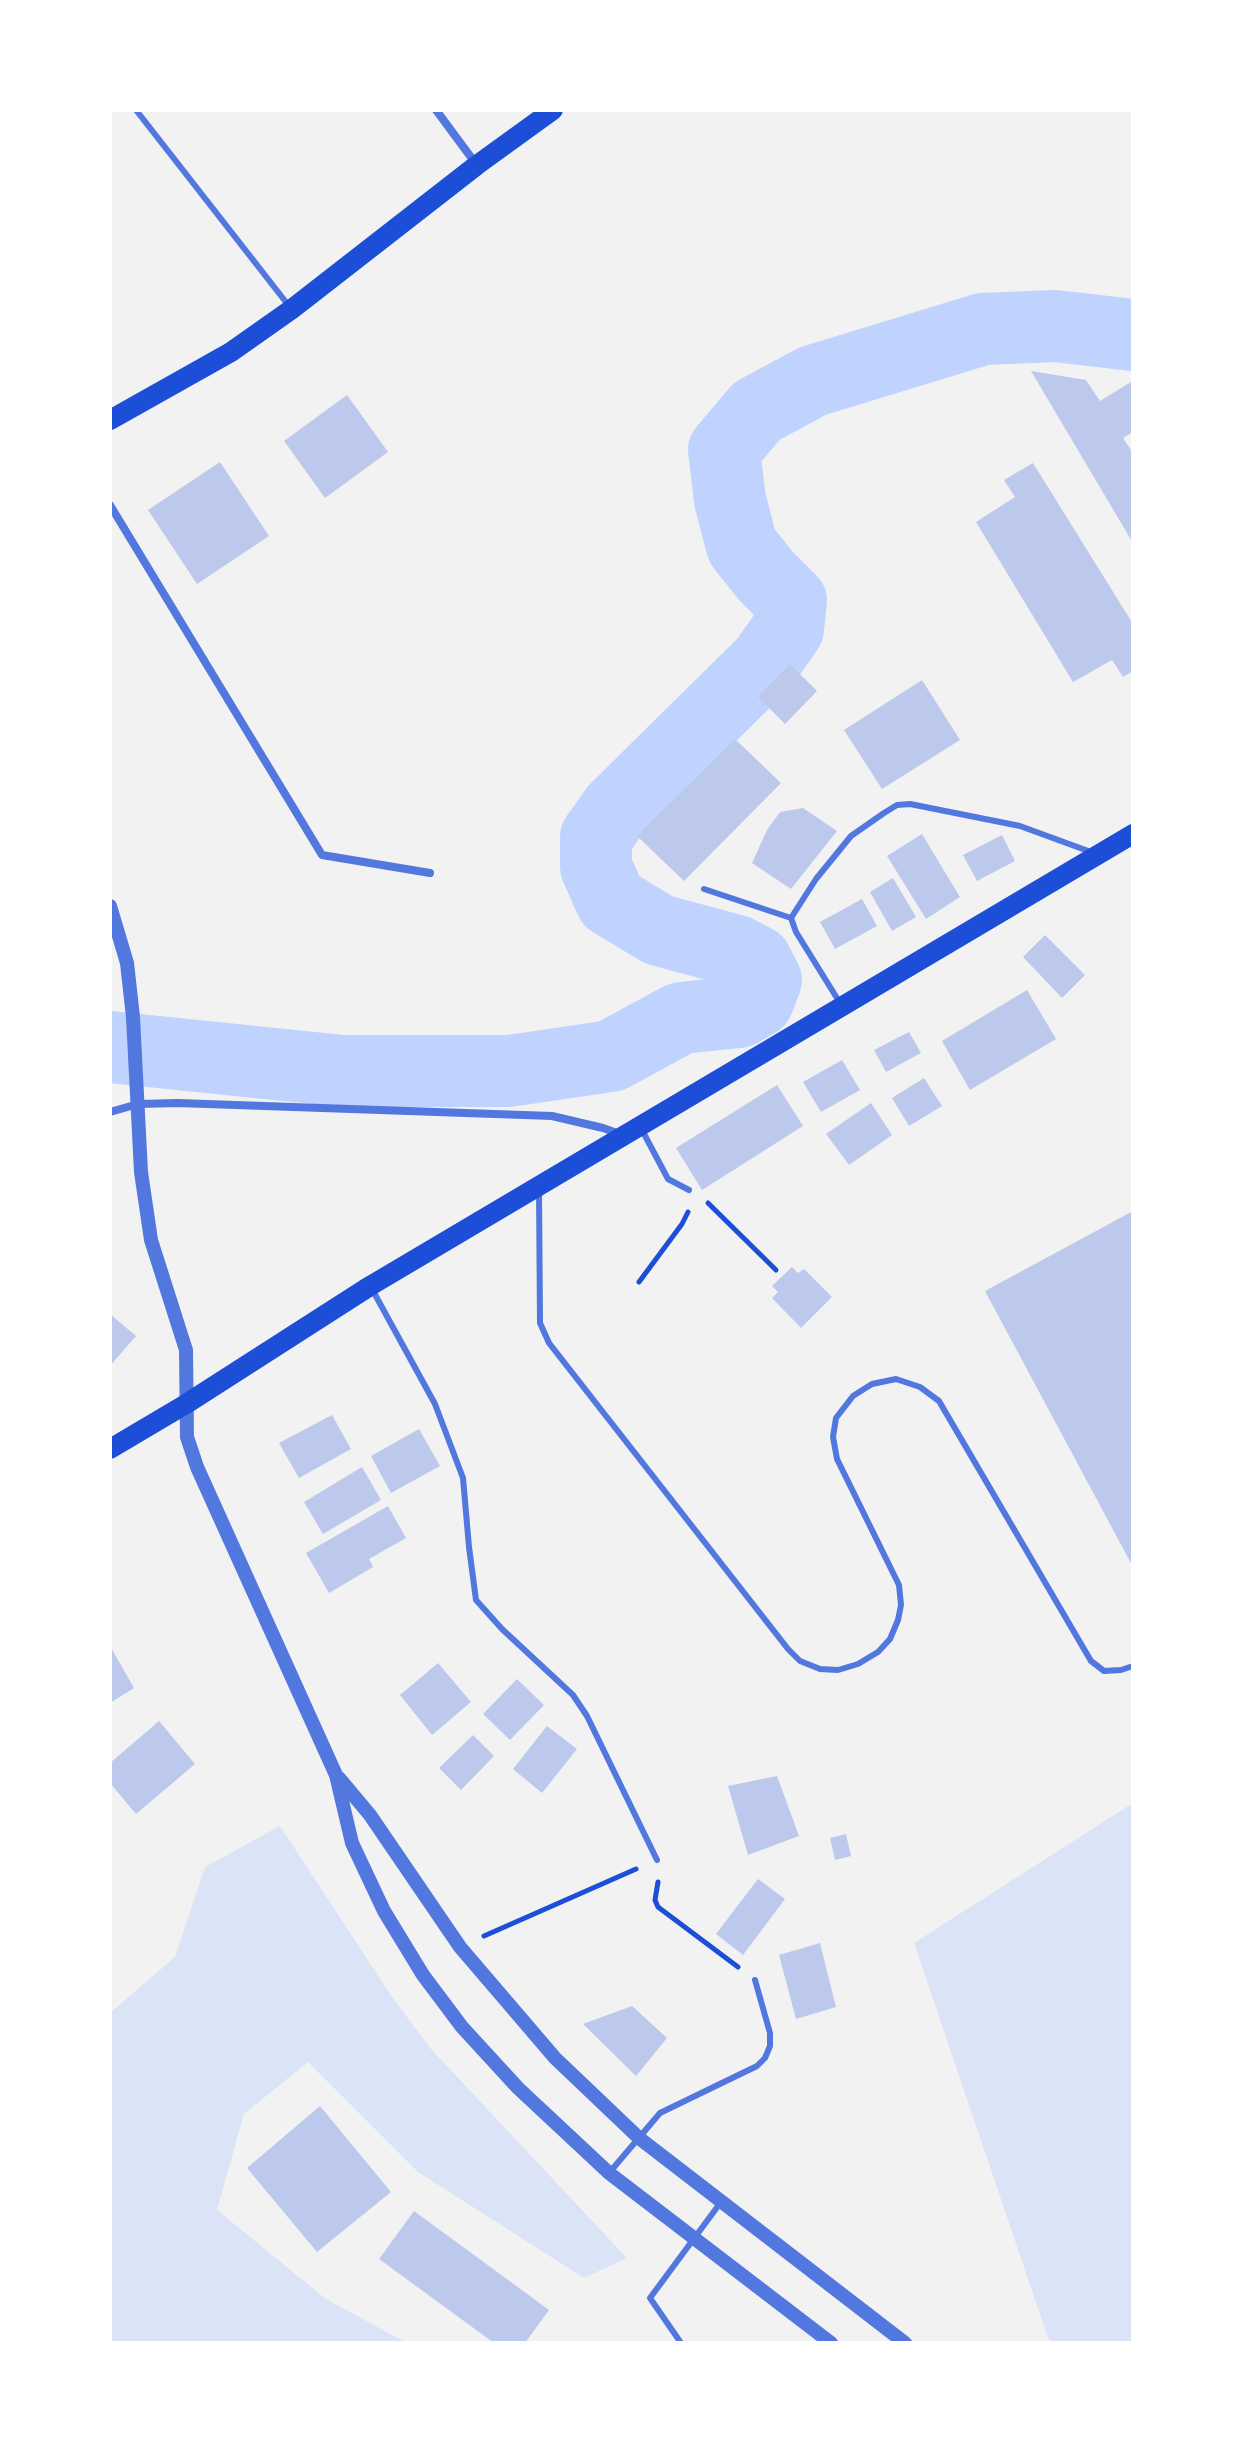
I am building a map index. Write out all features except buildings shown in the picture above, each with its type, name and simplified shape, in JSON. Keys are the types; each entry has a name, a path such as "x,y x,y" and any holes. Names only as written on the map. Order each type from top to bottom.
{"main road":[{"path":"110,420 231,352 553,110"},
{"path":"110,1449 370,1286 1097,854 1130,839"}],"street":[{"path":"436,110 477,165"},
{"path":"110,505 322,855 430,873"},
{"path":"110,906 127,963 141,1172 151,1240 186,1350 187,1437 197,1467 336,1775 352,1843 384,1911 423,1975 462,2027 518,2088 609,2173 831,2343"},
{"path":"110,1112 138,1104 552,1116 632,1131"},
{"path":"336,1775 370,1815 460,1947 555,2058 639,2138 905,2343"}],"lane":[{"path":"136,110 292,309"},
{"path":"791,918 816,879 851,836 897,805 910,804 1020,826 1097,854"},
{"path":"704,889 791,918"},
{"path":"791,918 796,932 842,1006"},
{"path":"632,1131 668,1179 689,1190"},
{"path":"539,1187 540,1323 549,1343 800,1661 820,1669 838,1670 858,1664 884,1646 898,1620 901,1605 899,1585 837,1459 833,1437 836,1418 853,1396 872,1384 896,1379 920,1387 939,1401 1091,1661 1104,1671 1133,1666"},
{"path":"370,1286 435,1404 463,1478 476,1600 502,1629 573,1695 587,1716 657,1860"},
{"path":"609,2173 660,2113 757,2066 765,2058 770,2046 770,2033 755,1980"},
{"path":"681,2343 650,2298 721,2202"}],"path":[{"path":"689,1190 693,1188 776,1270"},
{"path":"639,1282 682,1224"},
{"path":"460,1947 657,1860 659,1875 655,1900 658,1907 755,1980"}],"shaded area":[{"path":"1133,1803 1133,2343 1054,2343 1048,2338 914,1943"},
{"path":"280,1826 392,1997 431,2049 627,2258 584,2278 418,2172 308,2062 244,2114 217,2210 326,2299 407,2343 110,2343 110,2013 175,1957 205,1867"}],"waterway":[{"path":"110,1047 343,1071 509,1071 611,1056 681,1018 739,1012 758,1001 766,980 756,961 737,951 659,930 611,901 596,867 596,837 616,809 765,662 788,629 791,601 742,546 730,500 724,450 757,411 813,381 983,329 1055,326 1133,335"}]}
